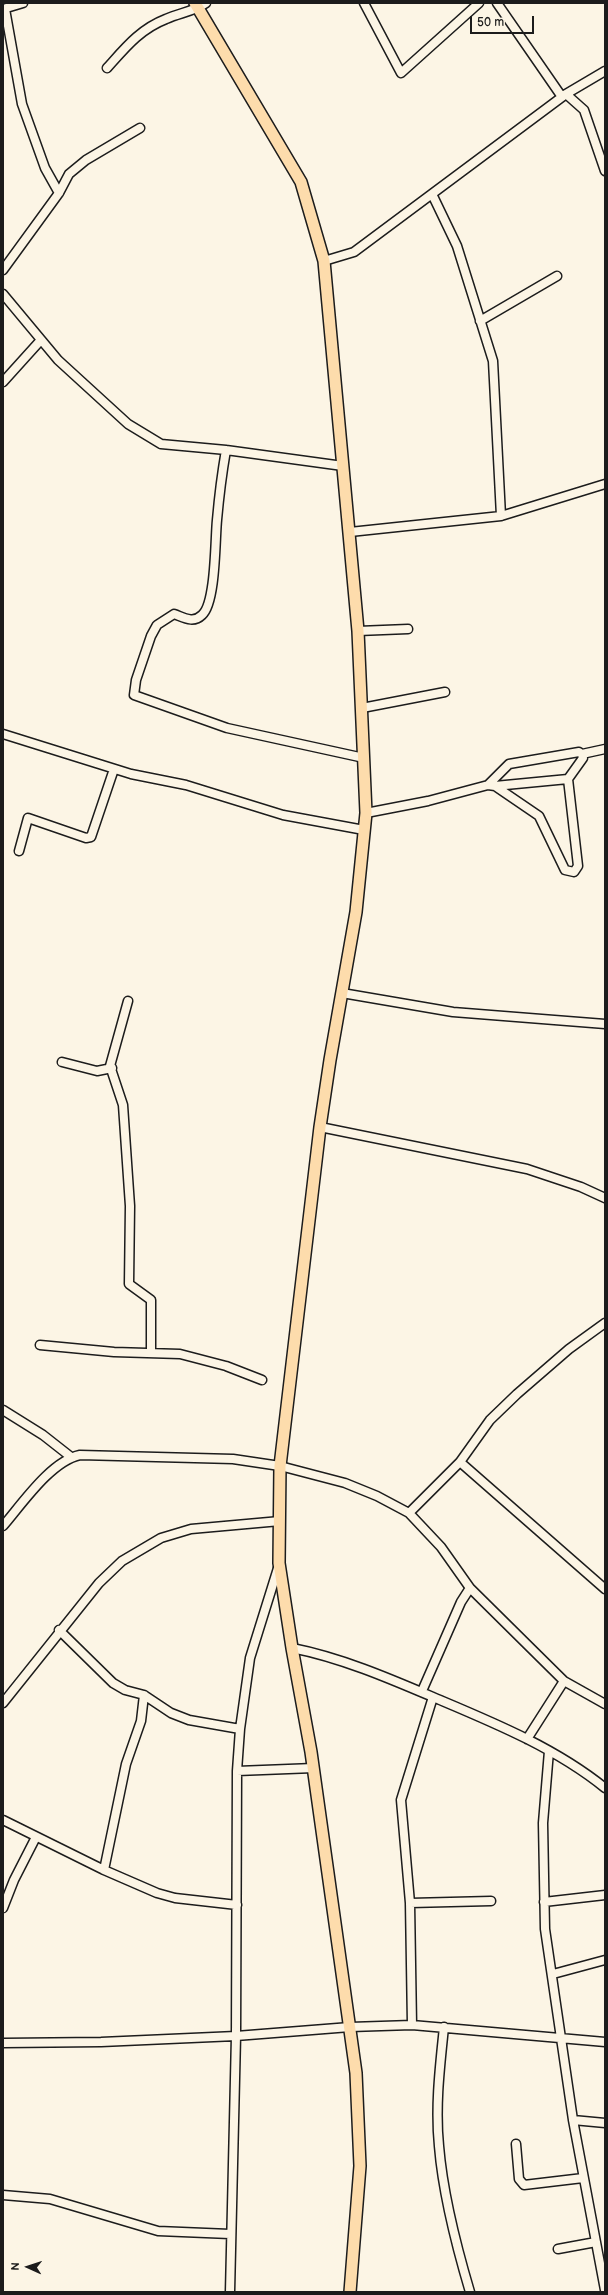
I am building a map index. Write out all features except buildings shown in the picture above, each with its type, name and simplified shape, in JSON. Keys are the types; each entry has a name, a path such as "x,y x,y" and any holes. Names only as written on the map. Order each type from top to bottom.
{"main road":[{"path":"200,5 301,182 324,260 358,631 366,813 356,912 320,1128 280,1466 280,1563 292,1648 314,1768 350,2027 359,2111 360,2166 350,2292"}],"street":[{"path":"23,3 4,9 22,104 45,168 59,193"},
{"path":"364,3 401,73 470,6 479,3"},
{"path":"497,3 564,95 584,110 605,171"},
{"path":"107,68 123,49 144,30 200,5"},
{"path":"324,260 354,252 564,95 605,71"},
{"path":"3,270 59,193 69,174 86,160 140,128"},
{"path":"432,194 456,246 493,361 501,516"},
{"path":"480,321 557,276"},
{"path":"3,294 40,341 58,360 128,424 152,440 161,444 226,450 343,466"},
{"path":"3,382 40,341"},
{"path":"226,450 217,523 216,563 210,593 203,614 196,619 187,619 174,614 157,625 142,660 134,695 227,728 364,758"},
{"path":"350,532 501,516 605,484"},
{"path":"358,631 408,629"},
{"path":"362,708 445,692"},
{"path":"3,734 114,768 186,785 284,815 364,830"},
{"path":"492,785 510,764 579,752 582,754 605,749"},
{"path":"492,785 539,816 565,870 574,872 578,866 568,779 583,758 582,754"},
{"path":"19,851 28,818 86,838 91,837 114,768"},
{"path":"366,813 428,801 492,785 568,779"},
{"path":"342,993 453,1012 605,1024"},
{"path":"128,1001 110,1066 112,1068 123,1105 130,1206 130,1284 151,1300 151,1352"},
{"path":"62,1062 97,1071 112,1068"},
{"path":"320,1128 527,1169 581,1186 605,1198"},
{"path":"409,1513 460,1462 490,1420 517,1394 569,1349 604,1326"},
{"path":"40,1345 114,1352 180,1354 226,1366 262,1380"},
{"path":"3,1410 43,1435 71,1457"},
{"path":"3,1526 36,1486 71,1457 80,1455 233,1459 280,1466 345,1483 377,1496 409,1513 441,1547 470,1588 564,1681 605,1704"},
{"path":"460,1462 605,1589"},
{"path":"3,1703 59,1630 99,1583 122,1561 161,1538 191,1529 280,1521"},
{"path":"230,2292 230,2234 236,2036 237,1771 240,1729 250,1658 280,1563"},
{"path":"422,1691 461,1602 470,1588"},
{"path":"59,1630 113,1683 125,1690 144,1695 171,1713 210,1725 240,1729"},
{"path":"292,1648 315,1653 422,1691 527,1739 592,1777 605,1788"},
{"path":"527,1739 564,1681"},
{"path":"104,1870 126,1764 141,1721 144,1695"},
{"path":"412,2025 410,1903 401,1800 433,1697"},
{"path":"549,1751 543,1823 545,1929 553,1974 573,2120 605,2290"},
{"path":"237,1771 314,1768"},
{"path":"3,1820 104,1870 157,1893 175,1898 237,1905"},
{"path":"3,1908 14,1880 36,1837"},
{"path":"544,1902 605,1896"},
{"path":"410,1903 491,1901"},
{"path":"553,1974 605,1960"},
{"path":"3,2043 101,2042 236,2036 350,2027 412,2025 605,2042"},
{"path":"444,2027 438,2098 439,2146 448,2204 470,2292"},
{"path":"573,2120 605,2123"},
{"path":"516,2144 519,2179 524,2185 583,2178"},
{"path":"3,2195 50,2200 158,2231 230,2234"},
{"path":"558,2248 596,2242"}]}
